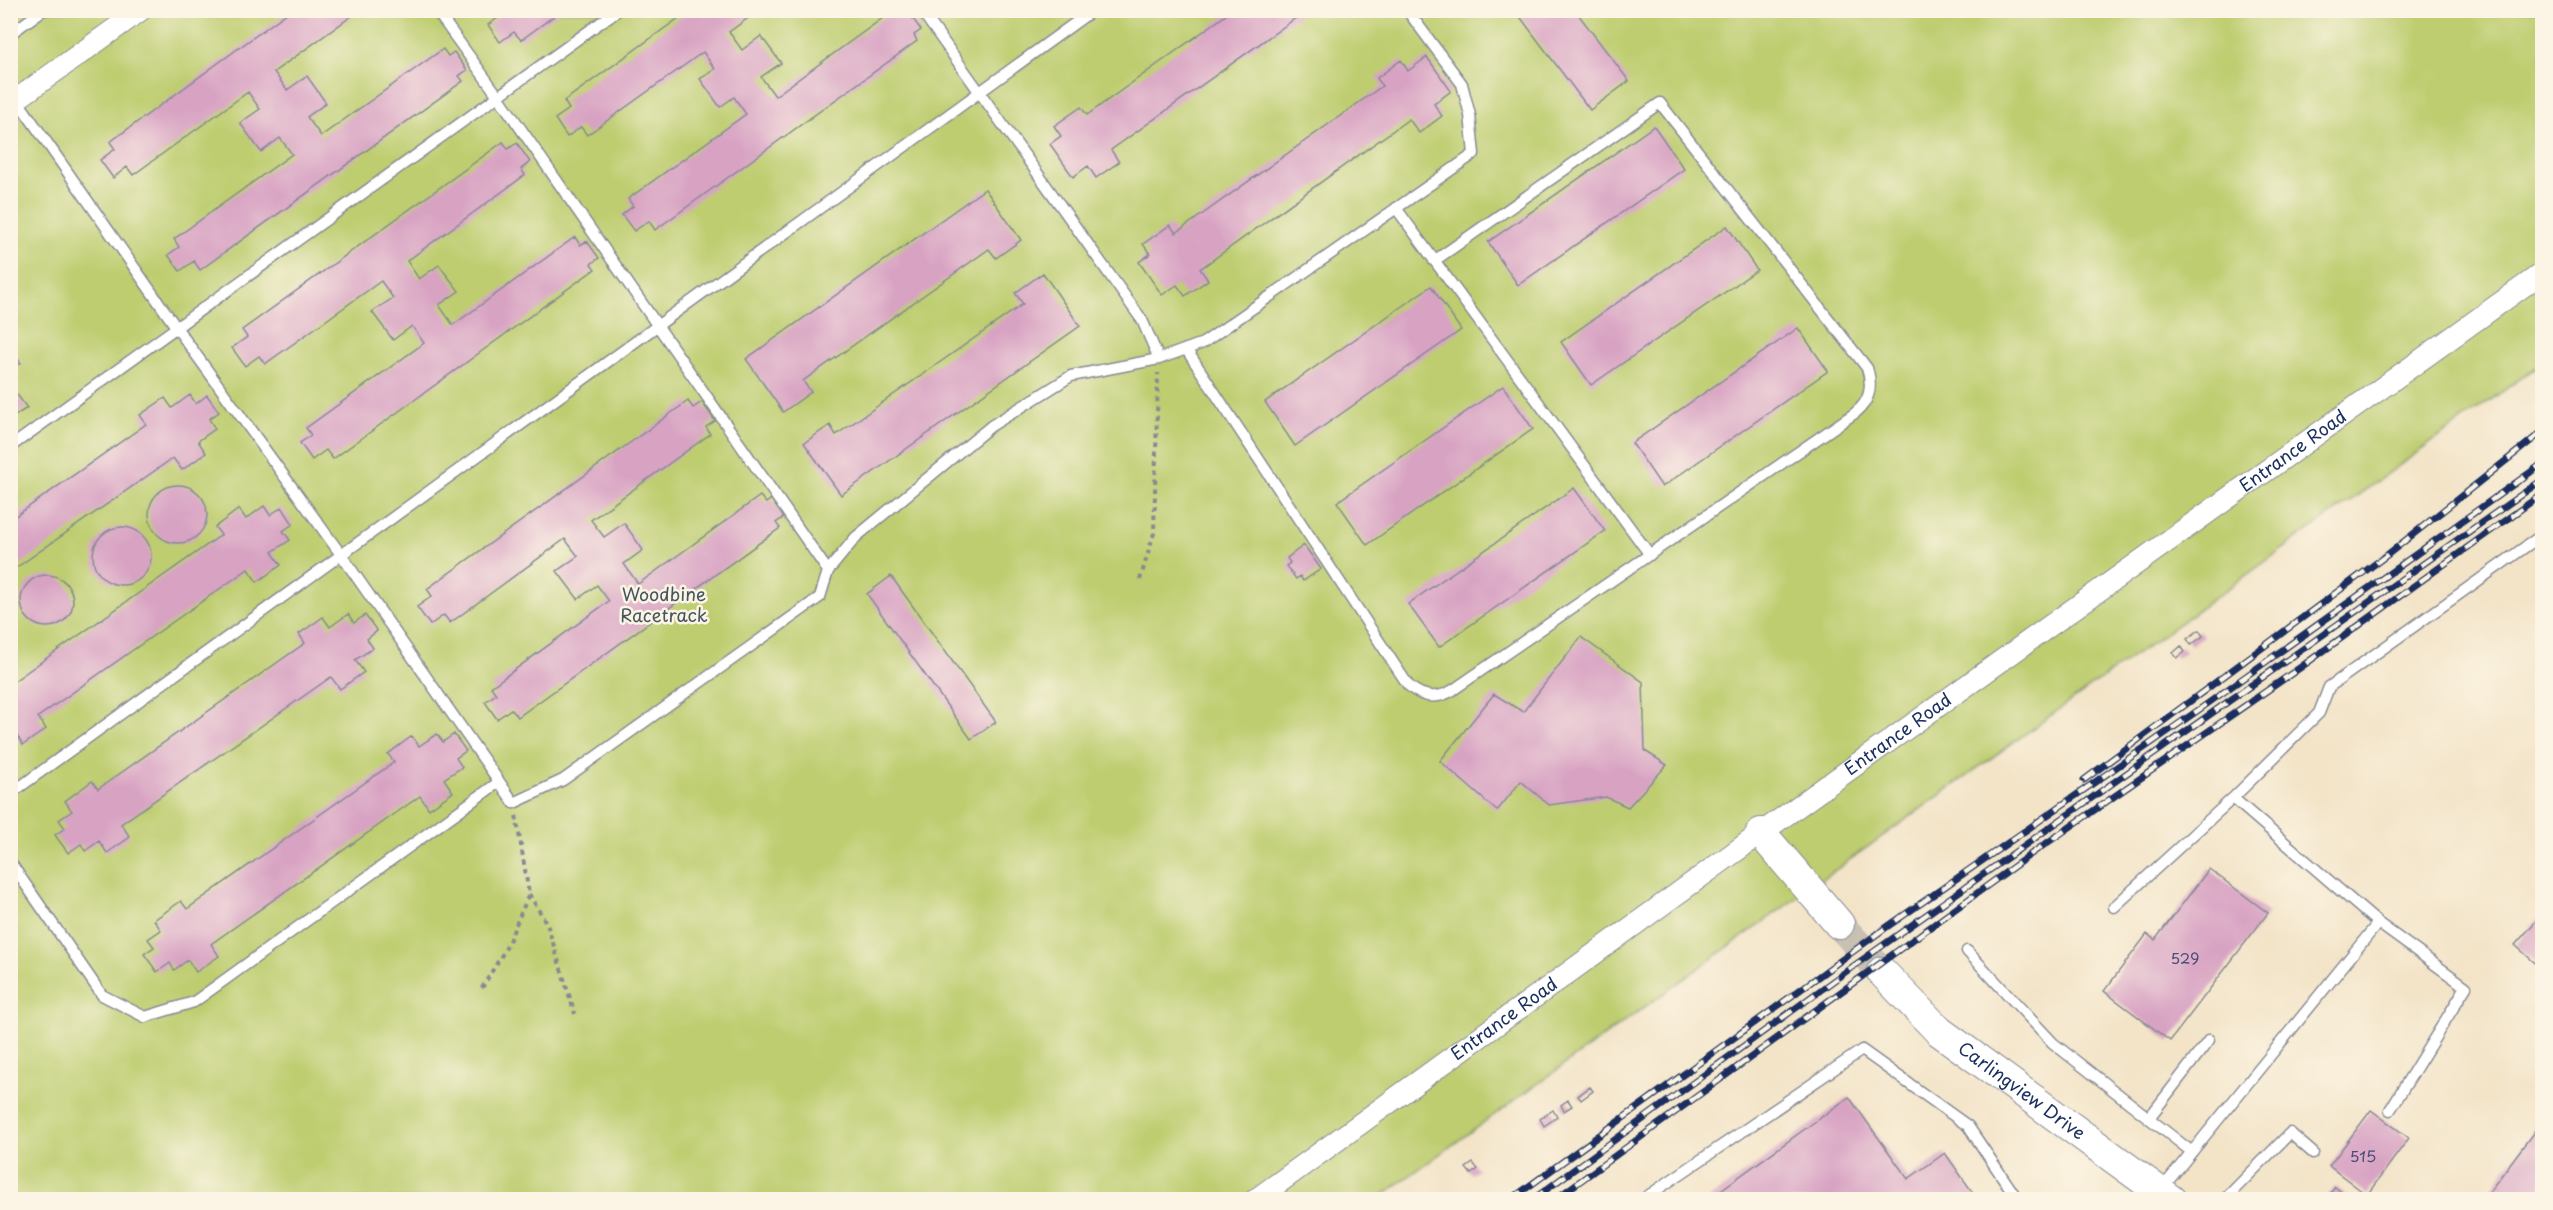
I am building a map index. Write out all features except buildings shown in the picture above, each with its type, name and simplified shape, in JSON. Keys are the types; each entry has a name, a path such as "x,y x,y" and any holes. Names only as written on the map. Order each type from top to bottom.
{"street":[{"path":"13,98 141,10"},
{"name":"Entrance Road","path":"1255,1200 1761,833 2542,273"},
{"path":"1761,833 1839,924"},
{"name":"Carlingview Drive","path":"1882,972 1939,1031 2161,1197"}],"lane":[{"path":"10,34 44,10"},
{"path":"436,10 828,571"},
{"path":"10,447 618,10"},
{"path":"921,10 1142,320 1159,359"},
{"path":"10,794 342,556 1093,10"},
{"path":"13,98 342,556 514,803 563,780 820,597 828,571 855,537 991,426 1071,376 1159,359 1203,343 1474,154 1470,116 1462,84 1407,10"},
{"path":"1186,349 1408,685 1425,696 1445,695 1650,555 1863,407 1871,388 1867,368 1660,103 1434,261"},
{"path":"1396,208 1650,555"},
{"path":"2114,908 2233,798 2319,713 2329,687 2542,535"},
{"path":"10,862 102,995 145,1017 194,1002 499,782"},
{"path":"2233,798 2378,923 2466,987 2390,1110"},
{"path":"2161,1197 2192,1152 2378,923"},
{"path":"1967,951 2053,1043 2192,1152"},
{"path":"2149,1118 2209,1040"},
{"path":"1642,1200 1862,1050 1968,1126 2018,1200"},
{"path":"2224,1200 2290,1134 2313,1153"}],"path":[{"path":"1140,580 1154,533 1159,359"},
{"path":"514,803 529,894 547,924 575,1014"},
{"path":"482,988 506,948 529,894"}],"green space":[{"name":"Woodbine Racetrack","path":"10,11 2542,11 2542,363 1377,1199 11,1199"}],"tunnel":[{"path":"1839,924 1882,972"}],"railway":[{"path":"2084,780 2387,555 2542,432"},
{"path":"1510,1200 1884,929 2200,709 2542,464"},
{"path":"1532,1200 1855,965 2542,480"},
{"path":"1554,1200 2031,854 2301,667 2542,494"}]}
